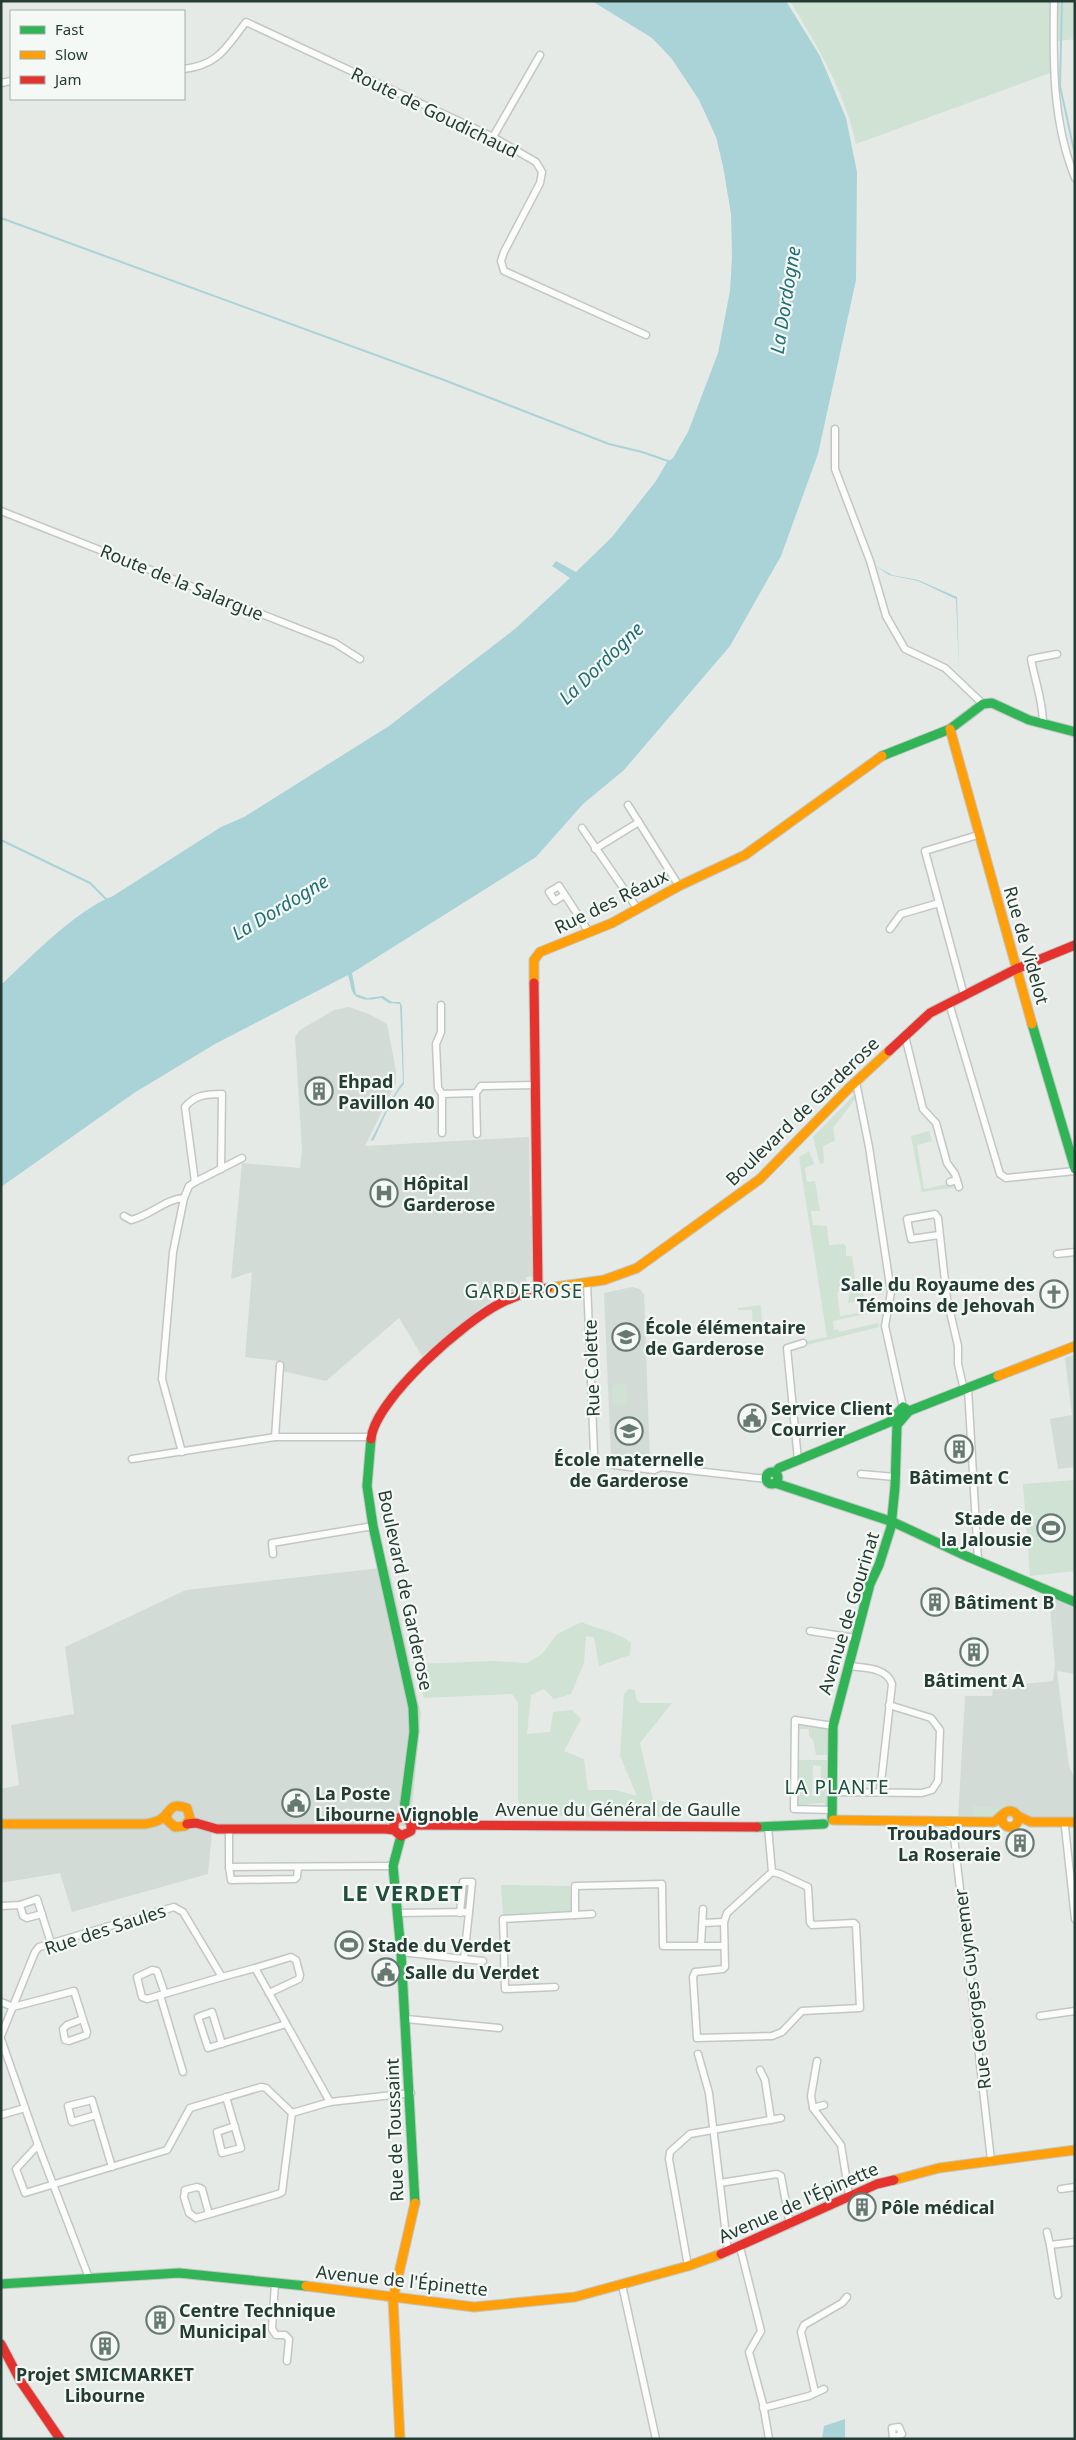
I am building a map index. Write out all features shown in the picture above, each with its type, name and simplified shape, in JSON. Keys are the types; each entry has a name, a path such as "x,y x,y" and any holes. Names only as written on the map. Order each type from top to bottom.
{"main road":[{"path":"983,704 992,703 1029,720 1075,732"},
{"name":"Rue des Réaux","path":"538,1289 534,960 540,952 612,923 637,908 744,855 886,753 950,729 983,704"},
{"name":"Rue de Videlot","path":"950,729 1016,969 1075,1170"},
{"name":"Boulevard de Garderose","path":"403,1817 413,1743 414,1716 409,1681 373,1526 367,1486 370,1437 379,1417 394,1394 440,1349 495,1306 538,1289 604,1280 631,1271 728,1204 776,1164 856,1082 930,1013 1016,969 1075,945"},
{"path":"766,1479 770,1484 779,1468 894,1423 906,1409 966,1389 1075,1346"},
{"name":"Avenue de Gourinat","path":"830,1820 833,1726 870,1584 876,1574 893,1522 895,1478 894,1423"},
{"path":"775,1478 893,1522 1075,1602"},
{"path":"1,1824 145,1824 161,1819 171,1807 178,1805 187,1808 190,1814 211,1823 396,1829 409,1833 412,1825 408,1818 403,1817 396,1829"},
{"path":"1018,1820 1010,1828 1003,1824 1001,1820 1003,1814 1010,1810 1018,1820 1031,1827 1070,1827"},
{"path":"167,1813 169,1823"},
{"path":"187,1824 190,1814"},
{"name":"Avenue du Général de Gaulle","path":"949,1825 994,1822 1003,1814"},
{"name":"Avenue du Général de Gaulle","path":"412,1825 684,1825 768,1828 830,1820 988,1827 1003,1824"},
{"path":"1018,1820 1032,1822 1075,1822"},
{"path":"1,1829 147,1829 169,1823 178,1828 187,1824 229,1829 396,1829"},
{"name":"Rue de Toussaint","path":"396,1829 396,1850 393,1866 406,2019 416,2200 393,2298 400,2439"},
{"name":"Avenue de l'Épinette","path":"1,2284 179,2273 474,2307 575,2298 688,2266 728,2252 790,2225 849,2195 877,2184 908,2175 991,2160 1075,2150"},
{"path":"1,2344 22,2382 60,2439"}],"street":[{"path":"1054,1 1053,73 1056,107 1075,178"},
{"name":"Route de Goudichaud","path":"185,69 202,66 218,57 246,22 493,136 536,162 542,172 540,184 504,252 501,261 504,271 646,334"},
{"path":"493,136 540,55"},
{"path":"835,429 835,469 891,624 905,650 945,668 983,704"},
{"name":"Route de la Salargue","path":"1,511 335,643 360,659"},
{"path":"1043,724 1043,708 1032,659 1057,654"},
{"path":"628,805 680,886"},
{"path":"595,849 639,822"},
{"path":"582,828 637,908"},
{"path":"964,994 925,851 978,834"},
{"path":"564,896 589,932"},
{"path":"890,930 901,914 939,903"},
{"path":"949,1002 1000,1174 1006,1178 1075,1170"},
{"path":"440,1005 441,1032 436,1044 438,1088 442,1094 442,1133"},
{"path":"905,1036 924,1109 936,1123 947,1163 955,1174 958,1183 950,1182"},
{"path":"856,1082 892,1292 885,1326 906,1409"},
{"path":"477,1134 476,1093 481,1086 536,1085"},
{"path":"442,1094 476,1093"},
{"path":"195,1182 185,1107 194,1099 206,1094 222,1094 220,1169"},
{"path":"182,1452 162,1379 173,1252 184,1198 189,1186 242,1158"},
{"path":"124,1216 131,1220 138,1218 175,1198 184,1198"},
{"path":"939,1235 911,1239 907,1219 935,1214 938,1218 947,1299 958,1346 958,1364 966,1389 978,1560"},
{"path":"1057,1254 1075,1252"},
{"name":"Rue Colette","path":"587,1282 594,1453"},
{"path":"798,1460 787,1348 803,1343"},
{"path":"275,1437 280,1365"},
{"path":"132,1459 275,1437 370,1437"},
{"path":"614,1465 654,1470 661,1467 748,1479 766,1479"},
{"path":"861,1474 895,1478"},
{"path":"273,1554 272,1543 373,1526"},
{"path":"810,1631 855,1638"},
{"path":"848,1666 884,1672 890,1677 892,1684 880,1792"},
{"path":"831,1792 922,1793 932,1790 938,1781 940,1730 936,1722 931,1718 889,1706"},
{"path":"830,1820 794,1809 795,1720 833,1726"},
{"name":"Rue Georges Guynemer","path":"949,1825 991,2160"},
{"path":"1070,1827 1075,1919"},
{"path":"768,1828 772,1872"},
{"path":"229,1829 231,1880 295,1879 298,1867"},
{"path":"229,1867 393,1866"},
{"path":"772,1872 808,1887 810,1922 812,1925 854,1923 856,1925 860,2008 802,2011 782,2032 772,2036 697,2038 693,1977 695,1972 723,1969 725,1967 723,1946 724,1922 727,1913 772,1872"},
{"path":"460,1912 463,1882 472,1882 464,1959"},
{"path":"576,1915 575,1886 662,1884 663,1946 723,1946"},
{"path":"1,1906 20,1905 37,1899 51,1943"},
{"path":"20,1905 23,1916 27,1918 42,1914"},
{"name":"Rue des Saules","path":"89,2278 38,2145 1,2038 35,1952 39,1947 51,1943 174,1907 179,1908 222,1977"},
{"path":"701,1945 703,1909"},
{"path":"398,1914 469,1912"},
{"path":"555,1987 505,1989 503,1919 592,1914"},
{"path":"703,1923 724,1922"},
{"path":"401,1952 483,1960"},
{"path":"183,2072 162,1994 157,1971 152,1970 137,1977 144,1999 162,1994 222,1977 255,1968 291,1957 296,1960 300,1975 299,1979 269,1992"},
{"path":"255,1968 330,2102"},
{"path":"1,2002 13,2007 74,1991 83,2019"},
{"path":"1040,2016 1075,2011"},
{"path":"222,2044 212,2012 198,2016 208,2048 222,2044 286,2024"},
{"path":"406,2019 499,2028"},
{"path":"698,2054 709,2093 728,2252"},
{"path":"817,2061 811,2096 813,2108 820,2121 841,2145 849,2195"},
{"path":"760,2070 765,2080 771,2120"},
{"path":"38,2145 16,2169 25,2193 167,2150 190,2108 226,2097 261,2087 266,2088 292,2113"},
{"path":"292,2113 330,2102 411,2093"},
{"path":"226,2097 242,2148 222,2153 217,2132 235,2126"},
{"path":"96,2115 72,2122 68,2106 92,2100 112,2167"},
{"path":"813,2108 824,2105"},
{"path":"1,2115 25,2108"},
{"path":"209,2214 202,2189 197,2187 185,2190 184,2197 189,2213 196,2218 282,2192 292,2113"},
{"path":"688,2266 669,2159 670,2152 690,2134 781,2118"},
{"path":"720,2183 777,2174 781,2176 790,2225"},
{"path":"1061,2189 1075,2187"},
{"path":"1047,2232 1058,2295"},
{"path":"1050,2245 1075,2242"},
{"path":"740,2247 761,2331 750,2352 769,2439"},
{"path":"275,2283 272,2329 275,2334 289,2339 287,2361"},
{"path":"622,2285 656,2439"},
{"path":"815,2392 801,2332 804,2325 842,2303 847,2297"},
{"path":"763,2408 809,2396 824,2389"}],"shaded area":[{"name":"Hôpital Garderose","path":"349,1007 371,1015 387,1024 396,1071 396,1083 365,1146 529,1137 530,1216 535,1216 534,1276 526,1277 527,1285 505,1297 498,1296 479,1309 422,1356 399,1318 326,1381 278,1370 278,1361 245,1357 252,1272 231,1279 242,1163 300,1168 302,1150 295,1037 300,1030 334,1010"},
{"name":"École élémentaire de Garderose","path":"632,1287 640,1289 644,1294 650,1462 611,1457 604,1293"},
{"path":"1075,1354 1075,1467 1058,1469 1050,1419 1072,1415 1065,1358"},
{"path":"389,1567 421,1714 412,1808 405,1826 212,1832 208,1874 72,1912 60,1873 1,1883 1,1789 19,1785 11,1725 74,1714 65,1647 186,1590"},
{"path":"1049,1595 1075,1604 1075,1674 1057,1671 1069,1766 1074,1777 1075,1818 958,1819 965,1696 992,1696 993,1687 1053,1681 1055,1666"}],"green space":[{"path":"790,1 1075,1 1075,39 1052,42 1053,72 856,144 838,88"},
{"path":"855,1094 855,1099 833,1128 835,1141 823,1146 824,1163 820,1164 813,1137"},
{"path":"929,1131 932,1141 917,1145 924,1189 953,1183 957,1187 922,1192 911,1136"},
{"path":"809,1151 814,1164 805,1168 807,1182 815,1181 820,1211 811,1211 813,1225 827,1226 829,1245 844,1244 846,1256 852,1256 856,1285 862,1290 865,1300 848,1303 850,1291 846,1289 837,1292 840,1316 866,1312 866,1314 833,1321 834,1330 838,1329 839,1332 878,1323 879,1327 807,1345 807,1341 827,1337 799,1157"},
{"path":"761,1305 762,1329 753,1330 752,1310 738,1310 738,1308"},
{"path":"626,1384 627,1404 613,1405 612,1385"},
{"name":"Stade de la Jalousie","path":"1075,1480 1075,1571 1030,1576 1023,1484"},
{"path":"582,1622 626,1639 631,1643 630,1655 599,1666 594,1637 586,1636 584,1663 571,1694 554,1699 544,1689 531,1695 527,1734 550,1732 553,1712 572,1710 581,1719 564,1751 584,1759 588,1790 616,1790 637,1796 620,1756 624,1694 629,1689 635,1690 636,1699 640,1703 672,1703 640,1743 653,1799 677,1805 679,1817 524,1816 518,1800 518,1703 512,1694 424,1698 414,1664 495,1661 527,1663 542,1654 557,1634"},
{"path":"800,1723 825,1727 828,1730 828,1755 816,1755 813,1740 809,1736 809,1729 799,1729 799,1760 827,1760 828,1806 825,1806 824,1803 808,1804 804,1808 796,1804 797,1725","holes":["813,1765 821,1766 820,1796 812,1796"]},
{"path":"1002,1804 1006,1804 994,1819 972,1818 973,1806 1001,1808"},
{"path":"501,1885 570,1886 571,1912 503,1915"},
{"name":"Stade du Verdet","path":"353,1931 359,1955 346,1958 340,1935"}],"water":[{"name":"La Dordogne","path":"592,1 786,1 820,56 846,118 857,172 856,280 818,454 781,556 730,646 624,770 583,804 536,857 352,973 356,994 367,998 383,996 392,1002 400,1002 402,1006 404,1084 391,1104 373,1141 371,1140 386,1110 403,1082 400,1004 389,1003 381,998 369,1000 357,997 352,991 348,975 215,1044 134,1093 1,1187 1,985 54,935 84,912 113,896 221,827 244,817 389,726 516,628 570,578 552,566 556,561 576,572 612,537 656,481 667,462 673,458 688,432 718,353 730,291 732,257 731,214 723,166 716,137 699,100 672,59 652,38"},
{"path":"876,566 892,575 918,580 957,597 959,671 956,599 918,581 889,575"},
{"path":"845,2419 845,2439 822,2439 824,2426"}],"waterway":[{"path":"1062,1 1060,86 1075,155"},
{"path":"1,218 444,380 609,444 668,461"},
{"path":"1,840 90,883 107,900"}],"traffic: fast":[{"path":"882,756 950,729 983,704 992,703 1029,720 1075,732"},
{"path":"1032,1024 1075,1169"},
{"path":"832,1819 833,1726 870,1584 879,1565 891,1527 895,1487 897,1425 909,1411 998,1376"},
{"path":"892,1419 903,1407 909,1411"},
{"path":"775,1473 779,1468 892,1421"},
{"path":"371,1439 367,1486 373,1526 413,1707 414,1732 403,1817"},
{"path":"770,1472 774,1472 778,1478 774,1484 770,1484 766,1480 766,1476 770,1472"},
{"path":"775,1483 893,1522 966,1556 1075,1602"},
{"path":"757,1827 824,1824"},
{"path":"401,1836 393,1866 401,1952 415,2203"},
{"path":"1,2284 179,2273 306,2286"}],"traffic: slow":[{"path":"950,729 1032,1024"},
{"path":"534,983 534,960 540,952 612,923 679,886 745,855 882,756"},
{"path":"548,1288 604,1280 637,1268 760,1179 850,1087 889,1051"},
{"path":"998,1376 1075,1346"},
{"path":"1,1824 145,1824 159,1820 171,1808 177,1806 187,1808 190,1818 185,1826 175,1827 167,1820 167,1813"},
{"path":"1007,1811 1013,1811 1018,1816 1018,1819 1016,1825 1007,1827 1002,1822 1002,1816 1007,1811"},
{"path":"833,1820 994,1822 1003,1814"},
{"path":"1018,1816 1031,1822 1075,1822"},
{"path":"894,2180 939,2168 1075,2150"},
{"path":"400,2439 393,2299 415,2203"},
{"path":"306,2286 474,2307 575,2297 688,2266 721,2254"}],"traffic: jam":[{"path":"889,1051 930,1013 1016,969 1075,945"},
{"path":"534,983 538,1289"},
{"path":"371,1439 376,1422 388,1403 424,1362 446,1343 466,1326 501,1303 536,1290 548,1288"},
{"path":"187,1824 196,1823 217,1829 386,1829 394,1830 401,1836 411,1831 411,1823 405,1817 398,1818 394,1822 394,1830"},
{"path":"412,1825 757,1827"},
{"path":"721,2254 877,2184 894,2180"},
{"path":"1,2344 21,2382 60,2439"}],"place":[{"name":"Ehpad Pavillon 40","path":"319,1091"},
{"name":"Hôpital Garderose","path":"384,1193"},
{"name":"Salle du Royaume des Témoins de Jehovah","path":"1054,1294"},
{"name":"École élémentaire de Garderose","path":"626,1337"},
{"name":"Service Client Courrier","path":"752,1418"},
{"name":"École maternelle de Garderose","path":"629,1431"},
{"name":"Bâtiment C","path":"959,1449"},
{"name":"Stade de la Jalousie","path":"1051,1528"},
{"name":"Bâtiment B","path":"935,1602"},
{"name":"Bâtiment A","path":"974,1652"},
{"name":"La Poste Libourne Vignoble","path":"296,1803"},
{"name":"Troubadours La Roseraie","path":"1020,1843"},
{"name":"Stade du Verdet","path":"349,1945"},
{"name":"Salle du Verdet","path":"386,1972"},
{"name":"Pôle médical","path":"862,2207"},
{"name":"Centre Technique Municipal","path":"160,2320"},
{"name":"Projet SMICMARKET Libourne","path":"105,2346"}],"district":[{"name":"GARDEROSE","path":"524,1291"},
{"name":"LA PLANTE","path":"837,1787"},
{"name":"LE VERDET","path":"403,1892"}]}
